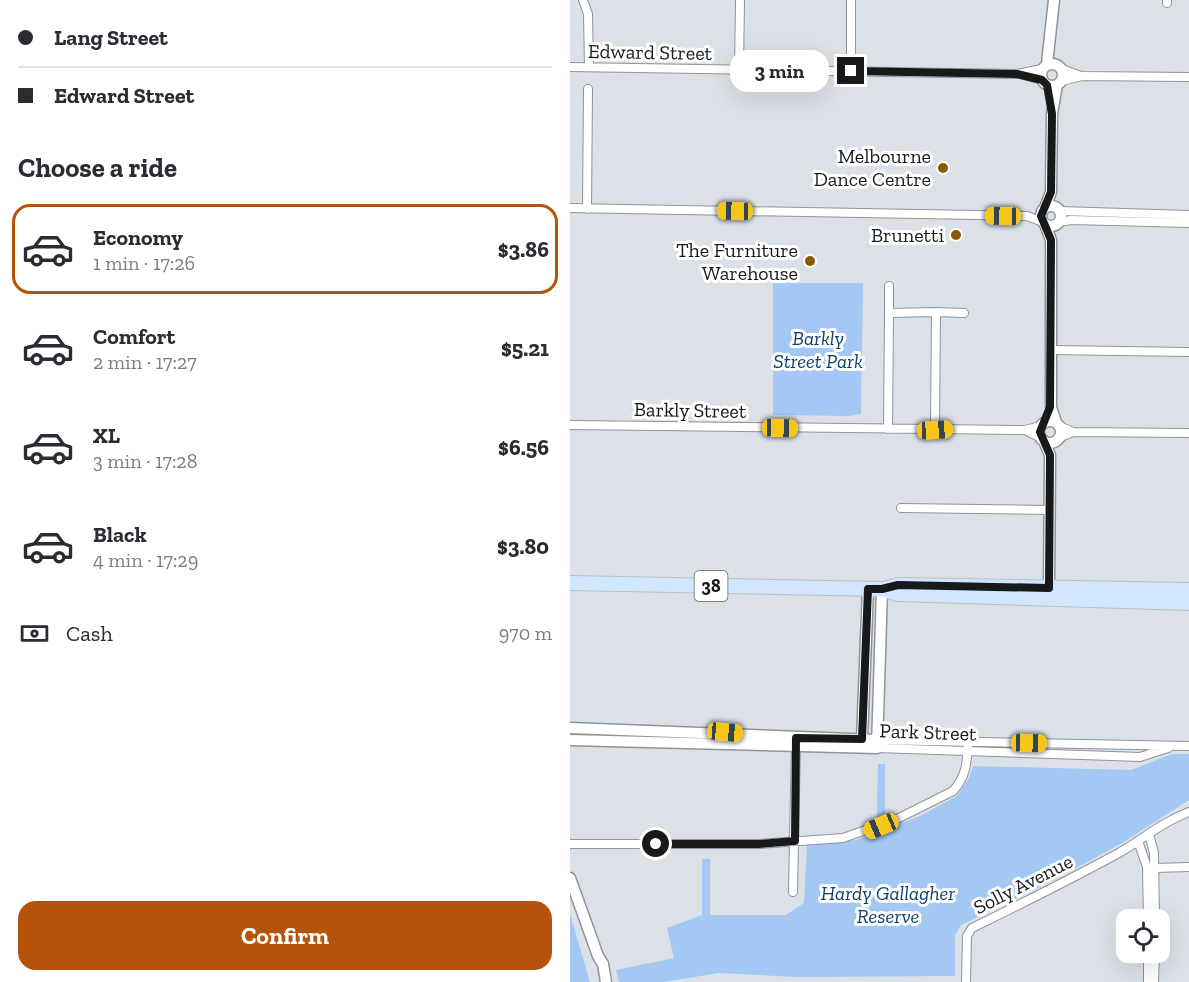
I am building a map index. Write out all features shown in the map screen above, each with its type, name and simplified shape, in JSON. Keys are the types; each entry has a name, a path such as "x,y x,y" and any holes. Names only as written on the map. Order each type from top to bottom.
{"main road":[{"name":"38","path":"570,583 875,589 898,585 1189,603"},
{"name":"38","path":"1049,593 1189,590"}],"street":[{"path":"583,0 588,14 590,67"},
{"path":"739,70 740,0"},
{"path":"851,0 851,71"},
{"path":"1050,455 1043,439 1043,424 1050,407 1051,350 1051,240 1044,216 1051,192 1054,0"},
{"name":"Edward Street","path":"570,67 1189,77"},
{"path":"587,209 588,89"},
{"path":"1051,192 1058,216 1051,240"},
{"path":"570,208 1058,216 1071,220 1175,218 1189,215"},
{"path":"1044,216 1051,226 1058,216"},
{"path":"1175,218 1189,222"},
{"path":"888,429 889,286"},
{"path":"935,430 936,312"},
{"path":"889,313 964,313"},
{"path":"1051,350 1189,352"},
{"path":"1049,593 1050,455 1057,439 1058,424 1050,407"},
{"name":"Barkly Street","path":"570,424 935,430 1025,430 1043,424"},
{"path":"1043,424 1058,424 1073,432"},
{"name":"Barkly Street","path":"1025,430 1043,439"},
{"path":"1043,439 1057,439 1073,432 1189,433"},
{"path":"901,508 1050,510"},
{"path":"862,739 875,589"},
{"path":"875,589 877,744"},
{"name":"Park Street","path":"570,728 725,732 796,742 862,739 877,744 968,752 1140,757 1174,746"},
{"name":"Park Street","path":"570,740 877,744 968,742 1189,746"},
{"path":"793,892 796,742"},
{"path":"570,844 748,844 856,836 943,798 953,791 963,778 968,742"},
{"path":"1148,909 1148,867 1138,841 1171,819 1189,812"},
{"path":"1149,834 1155,868 1155,909"},
{"name":"Solly Avenue","path":"966,982 967,936 972,928 1046,892 1138,841"},
{"path":"1155,868 1189,867"},
{"path":"570,878 598,956 603,964 606,982"},
{"path":"598,956 599,982"},
{"path":"1148,963 1148,982"},
{"path":"1154,982 1155,963"}],"green space":[{"name":"Barkly Street Park","path":"773,283 863,283 861,414 848,416 773,415"},
{"name":"Hardy Gallagher Reserve","path":"1172,754 1189,754 1189,800 1122,843 1058,878 961,925 955,935 955,976 796,977 719,973 663,982 619,982 616,970 674,958 667,928 702,915 702,859 710,859 710,915 786,915 804,903 807,845 856,840 920,816 957,796 969,778 973,766 1131,770"},
{"path":"878,764 885,764 885,814 877,818"},
{"path":"570,914 590,982 570,982"}],"place":[{"name":"Melbourne Dance Centre","path":"943,168"},
{"name":"Brunetti","path":"956,235"},
{"name":"The Furniture Warehouse","path":"810,261"}],"route":[{"path":"656,844 759,844 795,841 796,738 862,739 868,589 882,589 898,585 1049,588 1050,455 1040,435 1040,428 1050,407 1051,240 1041,216 1051,192 1052,114 1047,85 1042,80 1017,74 851,71"}]}
